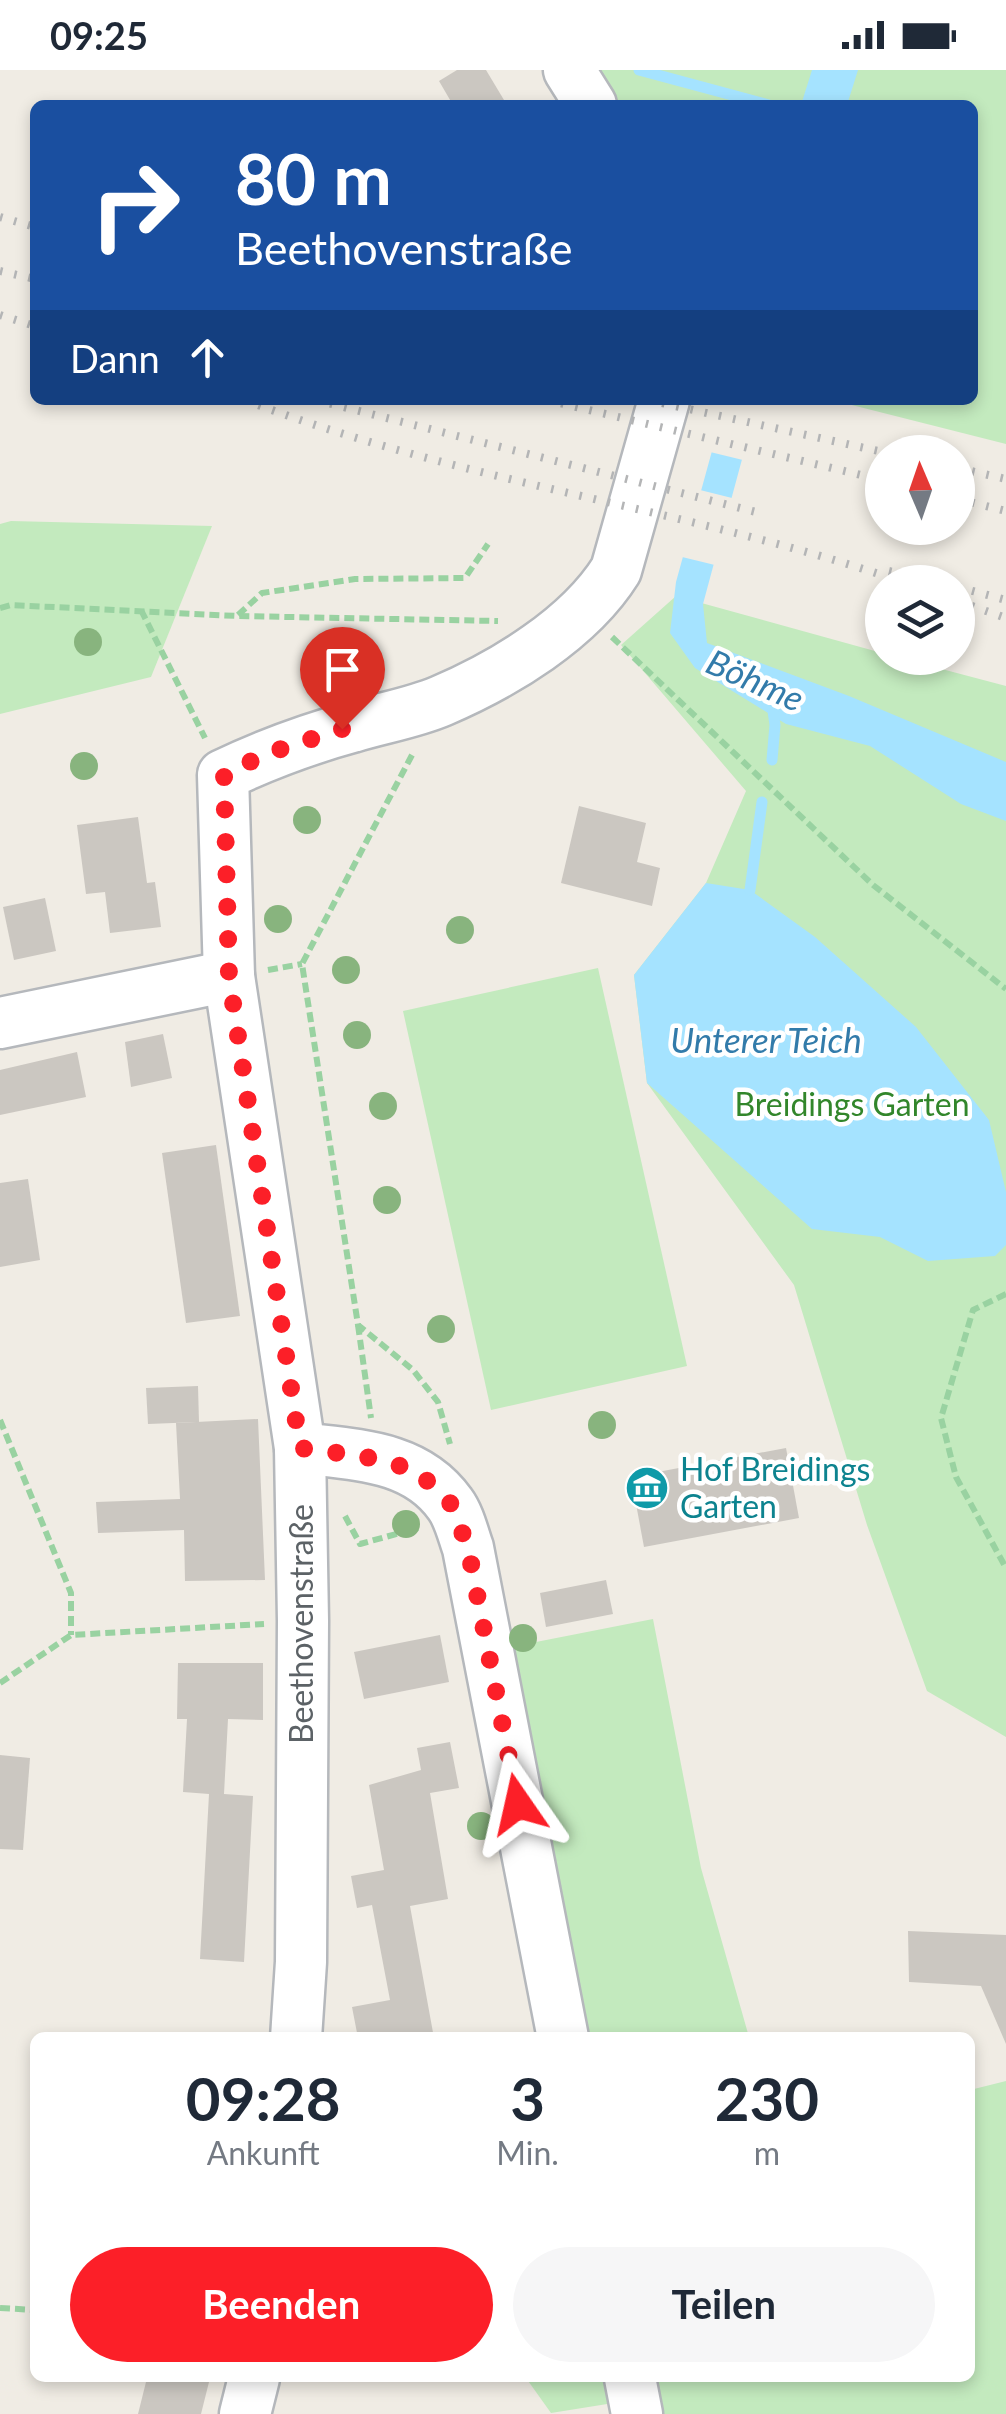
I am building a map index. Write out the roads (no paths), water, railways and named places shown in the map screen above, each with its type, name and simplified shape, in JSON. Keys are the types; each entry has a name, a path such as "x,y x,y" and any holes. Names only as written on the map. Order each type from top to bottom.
{"street":[{"path":"569,70 587,100"},
{"name":"Beethovenstraße","path":"296,2032 304,1622 300,1448 229,976 224,774 269,753 440,702 568,623 601,594 616,570 663,405"},
{"path":"0,1024 229,976"},
{"path":"300,1448 362,1456 416,1470 452,1505 468,1548 563,2032"},
{"path":"244,2414 253,2382"}],"water":[{"path":"812,70 858,70 849,100 803,100"},
{"name":"Böhme","path":"725,405 757,405 703,604 707,643 849,696 1006,762 1006,821 961,804 870,746 786,724 695,668 670,633 676,582"},
{"name":"Unterer Teich","path":"706,883 750,890 815,937 916,1027 989,1120 1006,1192 1006,1245 995,1256 928,1261 880,1237 812,1229 647,1083 634,975"}],"waterway":[{"path":"639,70 750,100"},
{"name":"Böhme","path":"772,704 772,760"},
{"path":"750,890 762,802"}],"railway":[{"path":"0,217 30,226"},
{"path":"0,271 30,278"},
{"path":"0,315 30,324"},
{"path":"259,405 407,453 739,534 865,570"},
{"path":"336,405 756,512"},
{"path":"568,405 865,476"},
{"path":"671,405 865,448"},
{"path":"975,472 1006,479"},
{"path":"975,503 1006,511"},
{"path":"975,592 1006,600"},
{"path":"975,607 1006,618"}],"place":[{"name":"Hof Breidings Garten","path":"647,1488"}],"park label":[{"name":"Breidings Garten","path":"852,1105"}]}
